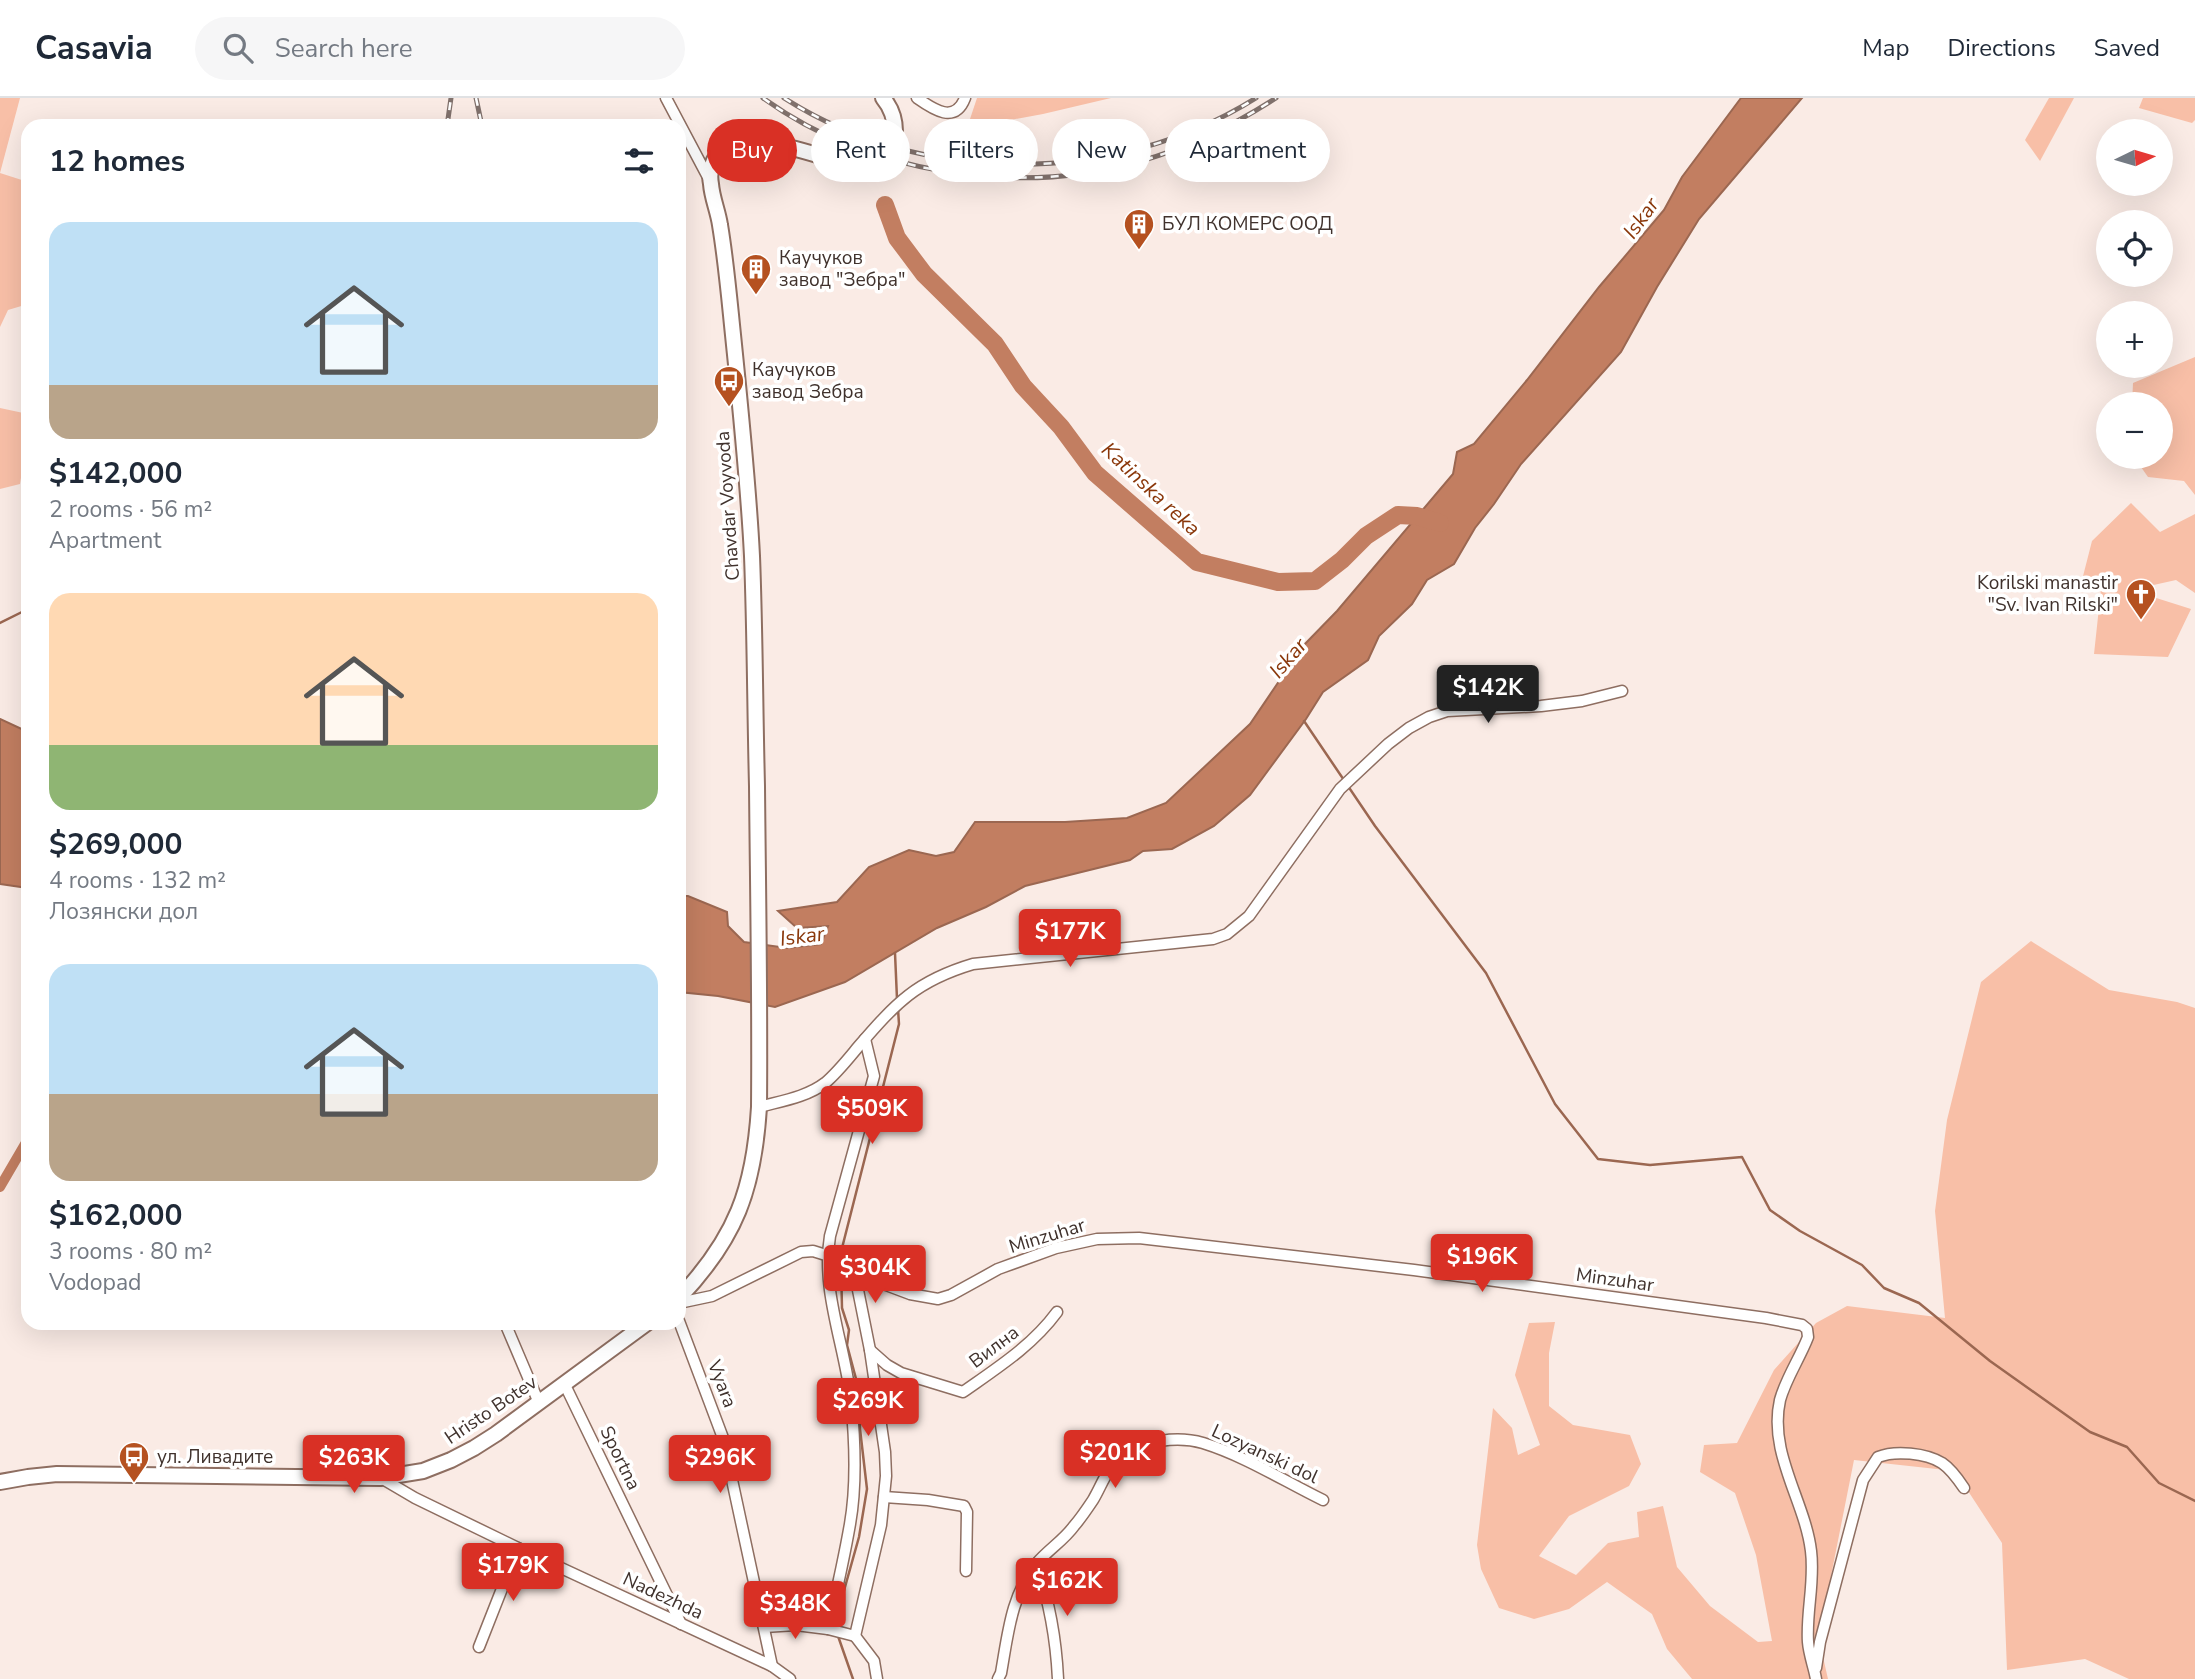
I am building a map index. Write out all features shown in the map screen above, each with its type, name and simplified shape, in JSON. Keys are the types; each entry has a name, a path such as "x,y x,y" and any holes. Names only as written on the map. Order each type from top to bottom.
{"street":[{"path":"666,98 677,119"},
{"path":"797,149 872,168 885,164 894,147 895,133 892,109 883,98"},
{"path":"917,98 944,113 952,114 960,110 965,100"},
{"path":"686,136 707,175"},
{"name":"Chavdar Voyvoda","path":"686,1292 728,1235 741,1206 751,1175 760,1107 755,638 746,469 726,269 720,221 710,182"},
{"path":"760,1107 806,1093 824,1084 900,1000 920,985 955,970 974,964 1213,939 1227,934 1249,916 1340,789 1409,728 1429,717 1447,711 1582,701 1622,691"},
{"path":"831,1630 850,1522 854,1453 851,1400 832,1298 831,1236 874,1076 865,1039"},
{"name":"Minzuhar","path":"830,1256 886,1285 909,1294 938,1299 951,1295 998,1269 1056,1248 1097,1239 1139,1238 1401,1268 1802,1325 1807,1329 1808,1337 1780,1401 1778,1425 1781,1448 1811,1547 1813,1567 1808,1643 1815,1676"},
{"path":"686,1300 712,1296 801,1252 813,1251 830,1256"},
{"path":"850,1264 870,1350 885,1452 881,1525 851,1635"},
{"name":"Вилна","path":"870,1350 901,1373 963,1392 1029,1345 1057,1312"},
{"path":"508,1330 539,1403"},
{"name":"Hristo Botev","path":"0,1482 57,1474 380,1478 423,1471 451,1460 496,1434 637,1330"},
{"name":"Vyara","path":"682,1330 723,1438 772,1666"},
{"name":"Sportna","path":"564,1383 681,1624"},
{"name":"Lozyanski dol","path":"999,1679 1011,1614 1021,1590 1037,1563 1072,1530 1107,1473 1122,1456 1144,1444 1173,1440 1201,1443 1323,1500"},
{"path":"1815,1676 1820,1642 1863,1480 1878,1457 1893,1453 1930,1457 1943,1463 1964,1488"},
{"name":"Nadezhda","path":"380,1478 415,1499 518,1549 772,1666 790,1679"},
{"path":"884,1497 928,1500 964,1507 967,1512 965,1571"},
{"path":"479,1647 518,1549"},
{"path":"1037,1563 1048,1599 1056,1641 1058,1679"},
{"path":"764,1627 796,1625 851,1635 874,1661 877,1679"}],"shaded area":[{"path":"0,98 20,98 0,173"},
{"path":"977,98 1111,98 1016,119 970,119"},
{"path":"1741,98 1802,98 1699,219 1621,352 1521,464 1475,528 1454,564 1427,580 1412,604 1379,636 1368,660 1323,692 1250,795 1214,826 1172,849 1143,851 1130,860 1025,886 986,907 937,928 845,982 775,1007 686,993 686,896 727,912 728,926 744,942 787,948 821,944 828,926 797,928 778,911 837,902 869,867 909,850 936,856 954,852 975,822 1065,822 1127,818 1166,803 1250,724 1303,646 1337,611 1453,474 1457,452 1474,444 1527,380 1599,287 1664,210 1682,177"},
{"path":"2049,98 2074,98 2040,161 2025,140"},
{"path":"2143,98 2195,98 2195,120 2192,123 2139,108"},
{"path":"0,173 21,180 21,306 8,310 0,327"},
{"path":"2195,357 2195,495 2184,481 2148,477 2142,469 2173,469 2173,392 2133,392 2133,383 2145,378 2173,378 2173,366"},
{"path":"0,408 21,412 21,478 20,484 0,489"},
{"path":"2131,503 2160,532 2195,514 2195,593 2176,580 2131,590 2191,609 2168,657 2094,654 2101,589 2081,584 2092,541"},
{"path":"0,719 21,729 21,887 0,884"},
{"path":"2031,941 2109,990 2177,1002 2195,1008 2195,1679 2129,1679 2085,1659 2007,1670 2002,1543 1955,1471 1854,1460 1823,1616 1823,1657 1828,1679 1692,1679 1667,1649 1652,1614 1607,1582 1569,1609 1534,1619 1499,1608 1481,1569 1477,1545 1493,1408 1512,1428 1518,1455 1540,1445 1515,1375 1529,1323 1555,1322 1549,1353 1549,1406 1573,1425 1630,1435 1641,1464 1629,1486 1569,1516 1539,1556 1576,1575 1608,1543 1639,1537 1637,1512 1663,1506 1677,1567 1710,1606 1758,1642 1772,1641 1756,1555 1735,1493 1700,1472 1704,1445 1737,1443 1774,1370 1816,1323 1847,1306 1945,1318 1935,1211 1947,1120 1981,982"}],"waterway":[{"name":"Katinska reka","path":"885,205 897,238 924,274 995,344 1023,386 1061,427 1095,473 1197,562 1278,582 1315,581 1342,560 1366,536 1398,515 1417,516 1440,523"},
{"path":"0,623 21,612"},
{"path":"1304,721 1375,826 1486,973 1555,1104 1598,1159 1650,1165 1742,1157 1770,1210 1800,1231 1862,1265 1884,1288 1919,1303 1990,1361 2090,1432 2127,1447 2159,1483 2195,1501"},
{"path":"895,953 897,999"},
{"path":"841,1258 899,1024 898,1009"},
{"path":"0,1187 21,1151"},
{"path":"838,1629 838,1612 859,1537 867,1489 860,1429 859,1390 847,1345 849,1330 842,1308 841,1264"},
{"path":"838,1636 853,1679"}],"railway":[{"path":"448,119 451,98"},
{"path":"476,98 480,119"},
{"path":"763,98 804,124 849,145 896,161 945,172 995,177 1045,177 1094,172 1141,161 1211,134 1276,98"},
{"path":"784,98 838,127 897,148 958,160 1020,164 1082,160 1143,148 1201,127 1256,98"}],"place":[{"name":"БУЛ КОМЕРС ООД","path":"1139,251"},
{"name":"Каучуков завод \"Зебра\"","path":"756,296"},
{"name":"Каучуков завод Зебра","path":"729,408"},
{"name":"Korilski manastir \"Sv. Ivan Rilski\"","path":"2141,621"},
{"name":"ул. Ливадите","path":"134,1484"}],"water label":[{"name":"Iskar","path":"1641,218"},
{"name":"Iskar","path":"1288,658"},
{"name":"Iskar","path":"802,936"}]}
